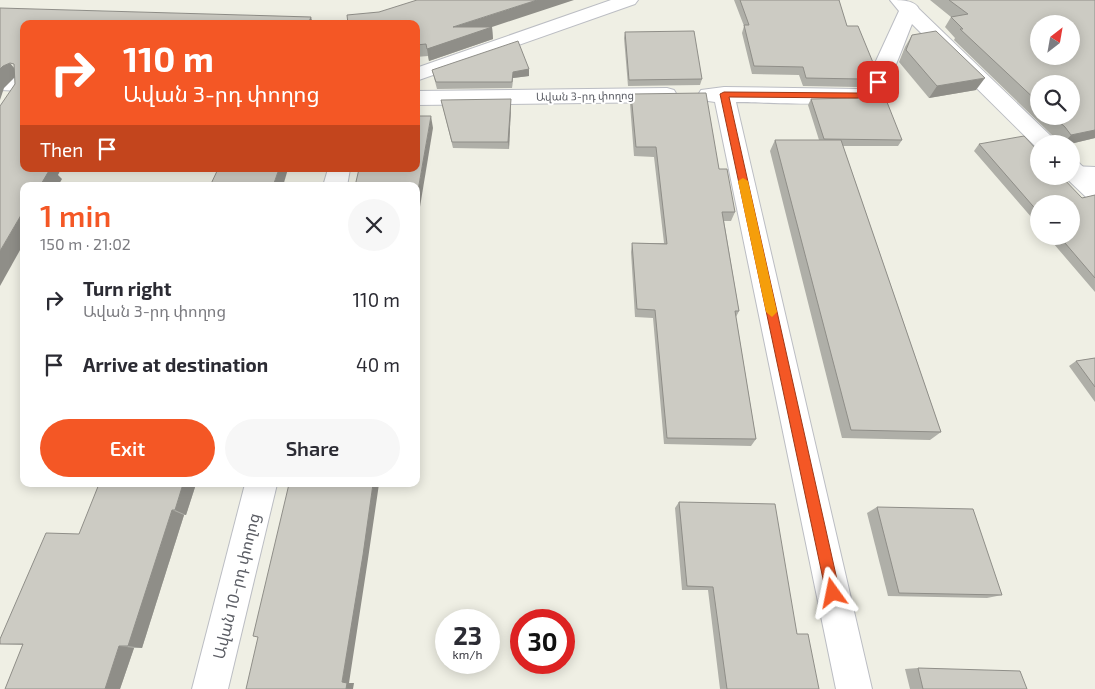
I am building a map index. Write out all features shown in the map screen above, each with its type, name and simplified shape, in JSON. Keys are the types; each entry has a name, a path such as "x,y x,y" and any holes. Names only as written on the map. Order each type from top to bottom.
{"street":[{"path":"420,74 629,0"},
{"path":"904,4 1037,135"},
{"name":"Ավան 3-րդ փողոց","path":"420,98 724,94 858,96 871,92 878,82 904,4"},
{"path":"724,94 854,689"},
{"path":"1080,171 1095,192"},
{"name":"Ավան 10-րդ փողոց","path":"210,689 260,487"}],"building":[{"path":"417,0 537,0 453,27 492,27 427,49 426,44 420,45 420,20 348,20 347,15 379,12"},
{"path":"740,0 839,0 847,26 858,26 874,65 867,77 861,79 806,78 803,67 754,66 744,25 749,25"},
{"path":"949,0 1095,0 1095,130 1071,135 1063,125 1080,125 1080,75 1030,75 1030,95 960,29 963,29 951,17 968,14"},
{"path":"0,8 311,17 310,20 20,20 20,172 48,172 42,182 20,182 20,217 0,251 0,106 15,84 14,64 10,63 0,69"},
{"path":"694,31 702,79 629,80 625,32"},
{"path":"936,31 985,78 937,86 906,50 912,35"},
{"path":"518,41 529,69 513,72 512,82 436,82 432,70"},
{"path":"883,92 902,140 824,139 811,99 856,98 873,96"},
{"path":"706,93 719,169 727,169 735,212 722,212 739,311 735,311 756,439 667,438 655,310 637,309 632,243 667,244 656,147 636,147 631,94"},
{"path":"511,99 508,142 452,142 441,100"},
{"path":"420,116 431,116 419,182 356,182 358,172 420,172"},
{"path":"1024,136 1030,142 1030,185 1070,185 1079,195 1030,195 1030,203 979,144"},
{"path":"775,140 841,140 941,432 851,430"},
{"path":"217,172 278,172 274,182 212,182"},
{"path":"1095,195 1095,278 1067,245 1080,245 1080,196 1082,198"},
{"path":"1095,358 1095,387 1076,361"},
{"path":"98,487 182,487 175,510 172,510 128,646 119,646 105,689 5,689 23,644 0,644 0,639 46,533 79,534"},
{"path":"288,487 373,487 342,682 347,683 346,689 246,689 258,637 253,636"},
{"path":"679,502 775,504 797,634 808,634 819,689 727,689 713,587 687,586"},
{"path":"877,507 973,509 1002,595 899,593"},
{"path":"918,668 1020,671 1027,689 923,689"}],"slow traffic":[{"path":"743,181 772,312"}],"route":[{"path":"833,593 724,94 858,96 871,92 878,82"}]}
